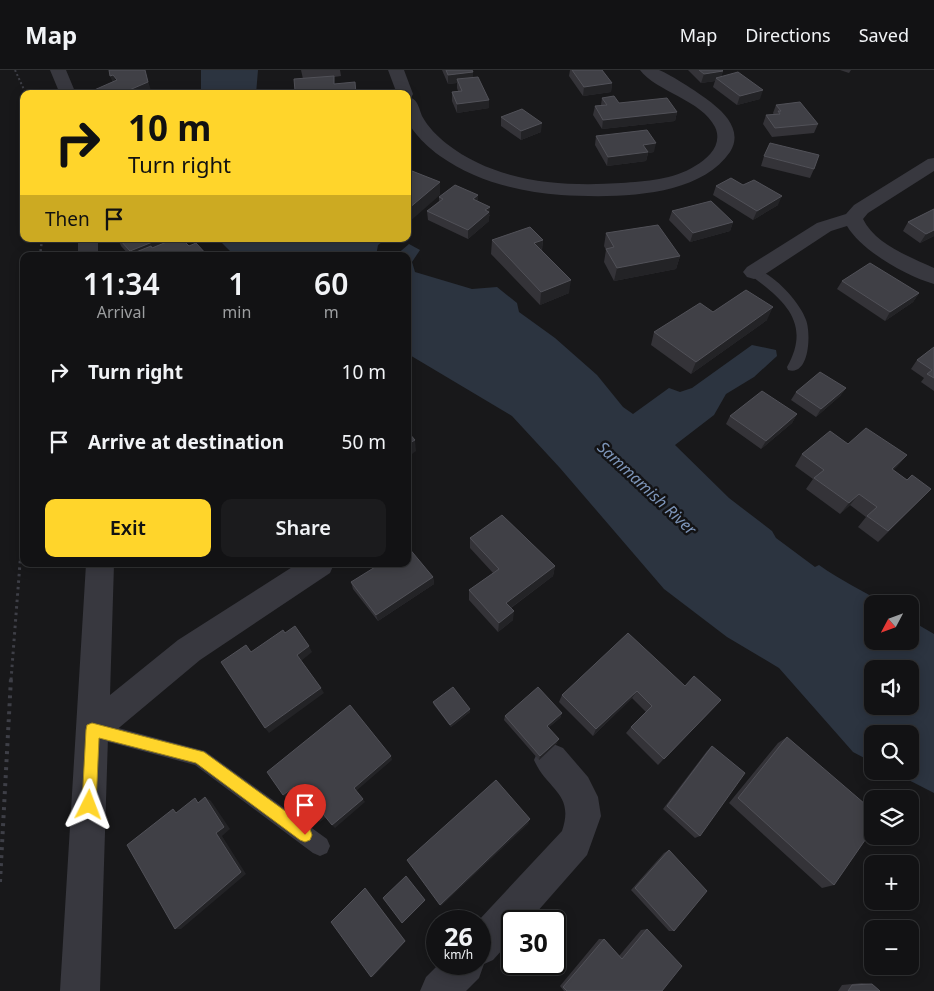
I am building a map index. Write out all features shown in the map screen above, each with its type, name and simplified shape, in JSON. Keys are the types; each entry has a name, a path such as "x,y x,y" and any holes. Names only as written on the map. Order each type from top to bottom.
{"street":[{"path":"58,70 66,90"},
{"path":"396,70 404,90"},
{"path":"411,108 420,127 432,142 450,155 496,176 562,190 658,186 683,179 701,171 717,156 727,142 722,122 705,105 648,70"},
{"path":"754,272 824,227 853,218 868,205 934,163"},
{"path":"853,218 855,226 869,240 934,277"},
{"path":"80,991 101,567"},
{"path":"92,730 189,650 315,567"},
{"path":"491,935 575,843 581,830 584,805 579,791 552,760"},
{"path":"440,991 455,975"}],"lane":[{"path":"754,272 781,292 797,311 804,331 798,362 793,367"},
{"path":"92,730 199,757 320,846"}],"path":[{"path":"15,70 24,90"},
{"path":"0,882 10,694 20,563"}],"water":[{"path":"201,70 258,70 256,90 201,90"},
{"path":"221,242 382,242 378,245 377,252 231,252"},
{"name":"Sammamish River","path":"409,244 420,250 412,262 415,272 472,289 497,287 517,303 519,312 555,338 597,375 623,407 633,414 669,388 680,392 692,388 752,345 776,350 777,356 754,377 726,394 714,415 675,445 729,498 772,531 776,538 815,567 819,565 869,595 864,595 864,650 919,650 919,625 934,634 934,793 909,780 919,780 919,725 864,725 864,758 853,752 779,668 727,637 664,589 560,468 512,416 411,356 411,252 400,252"}],"building":[{"path":"109,70 145,70 148,82 129,90 94,90 117,80 113,75 110,76"},
{"path":"446,70 472,70 473,72 448,75"},
{"path":"572,70 602,70 612,83 584,87"},
{"path":"699,70 722,70 723,71 704,74"},
{"path":"738,72 763,90 740,96 716,78"},
{"path":"334,76 334,84 355,82 356,90 295,90 294,79"},
{"path":"478,77 489,100 457,104 452,92 462,91 457,79"},
{"path":"614,96 619,103 667,98 677,112 603,120 595,106 607,105 602,98"},
{"path":"800,102 818,124 775,128 766,115 780,114 778,111 781,111 776,105"},
{"path":"522,109 542,123 521,131 501,117"},
{"path":"647,130 656,143 643,145 648,152 608,157 596,136"},
{"path":"770,143 819,155 814,169 764,156"},
{"path":"411,172 440,182 411,206"},
{"path":"731,178 743,185 754,180 782,196 757,211 716,186"},
{"path":"455,185 478,195 473,199 490,207 485,210 489,212 468,230 427,211 443,199 439,197"},
{"path":"711,201 733,222 693,233 672,211"},
{"path":"934,209 934,230 926,234 908,222"},
{"path":"658,225 680,256 617,268 606,249 614,247 606,233"},
{"path":"530,227 543,240 534,243 571,280 541,292 492,240"},
{"path":"122,242 152,242 130,251"},
{"path":"167,242 185,242 189,246 196,243 204,252 136,252 151,246 152,248"},
{"path":"870,263 919,293 890,312 842,281"},
{"path":"746,290 773,307 696,362 654,332 700,303 713,312"},
{"path":"934,347 934,378 927,374 932,370 917,360"},
{"path":"820,372 846,388 821,409 796,392"},
{"path":"762,391 797,414 766,441 730,416"},
{"path":"866,428 907,455 892,469 907,480 912,475 931,489 888,531 867,516 877,507 859,494 849,503 814,478 824,470 802,454 830,431 848,444"},
{"path":"502,515 555,566 506,603 514,611 499,623 469,590 499,569 470,538"},
{"path":"411,551 433,577 376,615 351,582 375,567 411,567"},
{"path":"295,626 309,646 297,655 321,688 265,728 221,662 246,645 251,652 283,630 285,633"},
{"path":"628,633 685,686 694,676 721,700 664,759 631,727 652,706 637,691 596,729 562,695"},
{"path":"453,687 470,709 450,725 433,702"},
{"path":"538,687 562,713 547,726 559,739 540,756 505,716"},
{"path":"350,705 391,756 354,788 363,799 332,825 323,814 317,819 294,787 283,795 267,772"},
{"path":"787,737 864,803 864,842 834,885 738,798"},
{"path":"712,746 745,773 700,836 667,806"},
{"path":"496,780 530,819 440,905 407,860"},
{"path":"205,797 224,827 216,833 241,872 175,929 127,845 173,809 176,813 195,798 198,803"},
{"path":"669,850 707,891 674,931 635,888"},
{"path":"406,876 425,900 402,923 383,898"},
{"path":"365,888 405,941 371,977 331,922"},
{"path":"647,929 682,966 662,991 567,991 563,987 604,939 622,959"},
{"path":"872,984 880,991 848,991 852,985"}],"route":[{"path":"89,805 92,730 199,757 305,835"}]}
